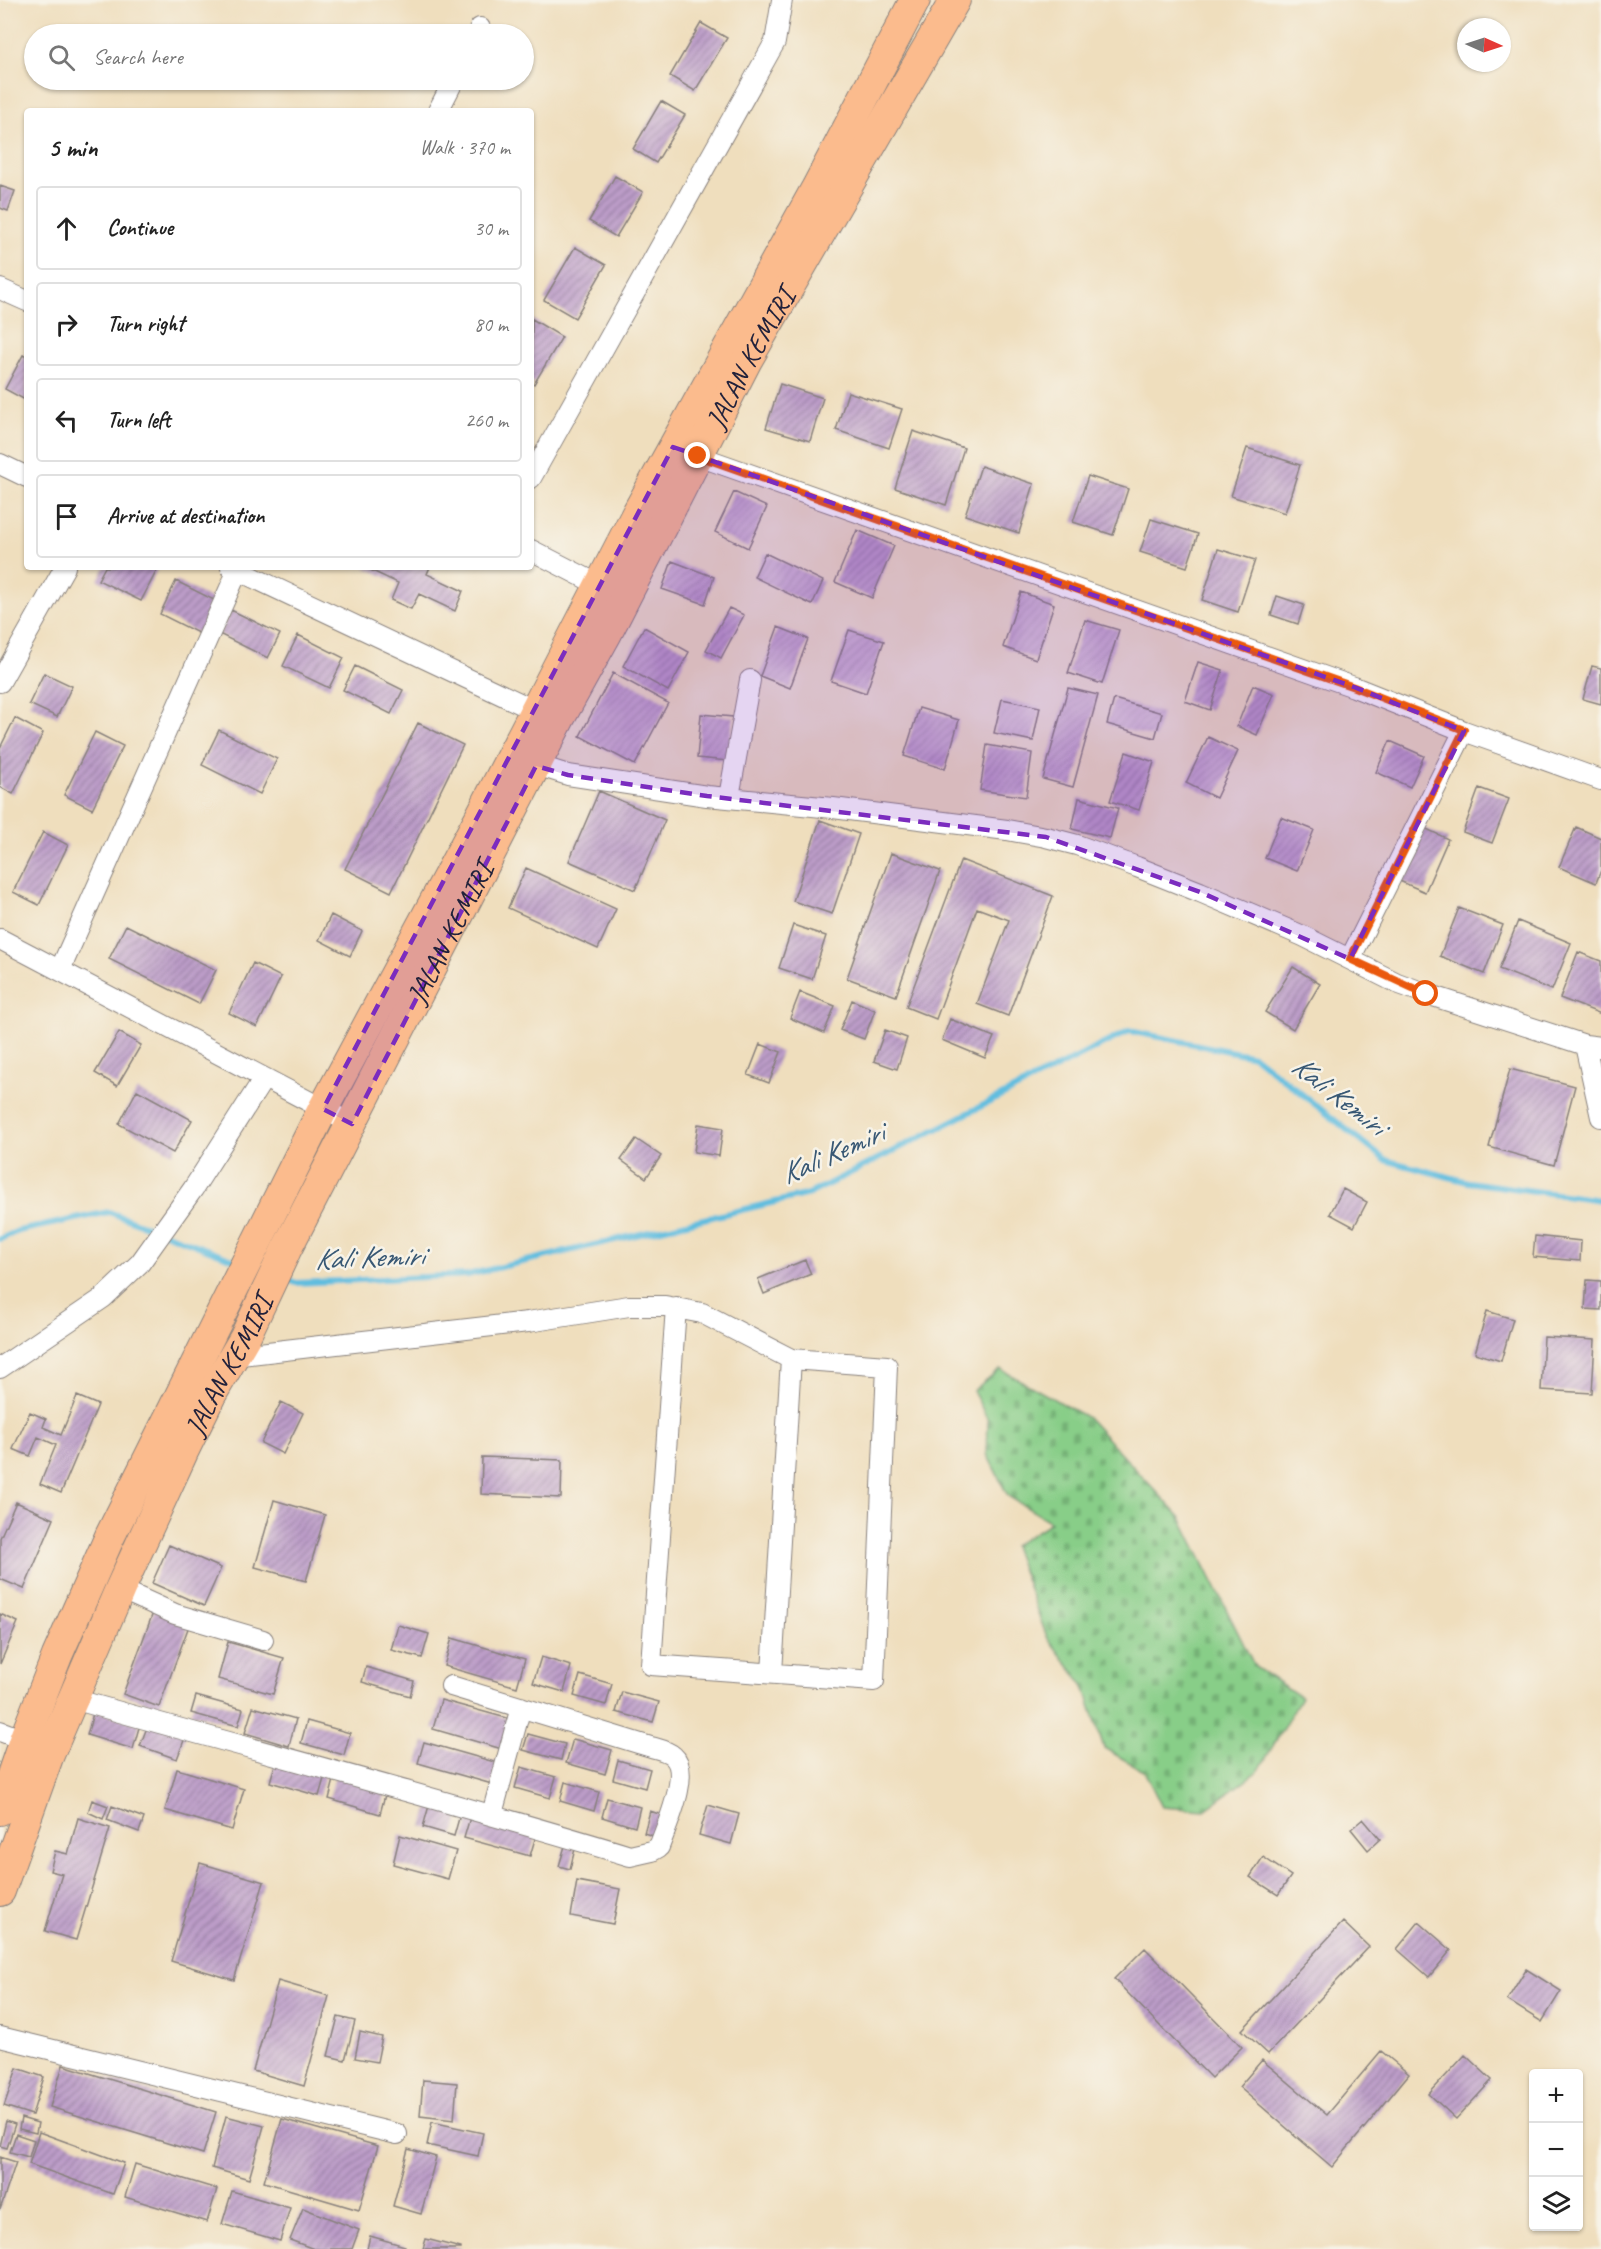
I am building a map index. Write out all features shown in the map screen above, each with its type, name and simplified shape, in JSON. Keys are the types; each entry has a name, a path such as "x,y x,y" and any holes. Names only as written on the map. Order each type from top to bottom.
{"highway":[{"name":"JALAN KEMIRI","path":"0,1810 12,1736 57,1656 110,1536 218,1322 274,1243 352,1124 523,761 685,452 816,187 915,0"},
{"name":"JALAN KEMIRI","path":"0,1891 48,1757 120,1589 183,1452 239,1347 323,1109 444,886 523,761 534,710 601,586 637,513 685,452 747,360 955,0"}],"street":[{"path":"534,472 776,42 782,0"},
{"path":"440,108 449,90"},
{"path":"2,293 24,301"},
{"path":"685,452 1354,687 1601,780"},
{"path":"0,464 24,476"},
{"path":"534,552 601,586"},
{"path":"0,682 63,570"},
{"path":"60,970 235,570"},
{"path":"237,570 534,710"},
{"path":"729,797 750,680"},
{"path":"1350,959 1464,730"},
{"path":"523,761 568,775 707,796 844,809 1007,830 1077,845 1200,892 1303,936 1397,983 1437,998 1593,1046 1601,1117"},
{"path":"0,939 352,1124"},
{"path":"0,1368 103,1298 140,1263 221,1147 264,1078"},
{"path":"239,1347 528,1322 629,1306 676,1307 702,1313 791,1359 887,1366 874,1681 651,1665 676,1307"},
{"path":"772,1673 791,1359"},
{"path":"120,1589 176,1614 264,1640"},
{"path":"73,1698 492,1814 630,1856 659,1847 677,1796 680,1777 679,1764 674,1756 651,1746 451,1686"},
{"path":"492,1814 521,1707"},
{"path":"0,2037 397,2134"}],"highlighted area":[{"path":"673,447 1354,687 1464,731 1350,959 1200,892 1046,837 707,796 568,775 536,766 352,1124 323,1109"}],"green space":[{"path":"1000,1369 1088,1418 1181,1518 1255,1667 1301,1697 1259,1770 1205,1810 1162,1807 1144,1771 1104,1748 1084,1686 1047,1637 1013,1546 1051,1522 1008,1496 987,1454 988,1420 973,1391"}],"building":[{"path":"701,23 727,38 695,91 670,76"},
{"path":"661,101 685,115 656,163 633,149"},
{"path":"615,176 643,192 616,237 589,221"},
{"path":"0,186 15,191 8,211 0,208"},
{"path":"575,247 606,265 575,318 544,300"},
{"path":"534,320 562,337 534,384"},
{"path":"23,355 24,356 24,399 5,389"},
{"path":"780,384 823,398 810,441 766,428"},
{"path":"848,392 902,409 889,448 836,430"},
{"path":"913,431 964,448 946,505 895,488"},
{"path":"1247,448 1300,465 1285,513 1231,496"},
{"path":"981,466 1034,484 1019,533 965,515"},
{"path":"1088,476 1128,489 1113,535 1073,522"},
{"path":"734,492 767,507 748,548 715,532"},
{"path":"1151,519 1198,534 1187,567 1140,552"},
{"path":"857,530 894,546 872,598 835,582"},
{"path":"1218,549 1255,560 1238,612 1202,600"},
{"path":"765,553 823,581 812,605 754,577"},
{"path":"672,561 714,577 705,604 662,589"},
{"path":"103,570 157,570 141,601 98,580"},
{"path":"370,570 429,570 427,574 463,591 455,611 419,594 411,609 391,600 398,583"},
{"path":"176,581 220,603 204,636 160,614"},
{"path":"1021,592 1054,604 1036,659 1003,647"},
{"path":"1277,596 1304,605 1298,624 1271,615"},
{"path":"729,608 744,615 721,658 706,650"},
{"path":"231,610 280,634 268,658 219,634"},
{"path":"1085,620 1119,630 1102,684 1068,673"},
{"path":"644,627 689,652 668,691 623,666"},
{"path":"778,627 808,639 790,688 760,676"},
{"path":"849,630 884,641 866,693 831,681"},
{"path":"298,635 344,658 329,688 283,666"},
{"path":"1198,662 1223,670 1210,710 1185,701"},
{"path":"355,666 403,690 391,714 343,690"},
{"path":"1592,666 1601,668 1601,704 1583,699"},
{"path":"44,673 72,686 57,717 29,704"},
{"path":"613,673 668,703 635,765 580,736"},
{"path":"1253,685 1274,694 1257,735 1237,726"},
{"path":"1068,688 1098,695 1073,787 1043,779"},
{"path":"1002,699 1040,707 1033,741 994,733"},
{"path":"1114,699 1162,713 1155,738 1107,724"},
{"path":"919,708 959,720 945,769 904,756"},
{"path":"701,714 733,717 728,761 697,758"},
{"path":"15,718 43,733 13,794 0,787 0,748"},
{"path":"418,723 463,745 391,892 345,869"},
{"path":"219,730 277,759 260,794 202,765"},
{"path":"95,732 123,746 92,809 64,795"},
{"path":"1208,737 1238,751 1216,798 1186,783"},
{"path":"1390,741 1424,756 1410,787 1376,772"},
{"path":"987,745 1032,753 1026,797 980,790"},
{"path":"1126,752 1154,762 1139,810 1110,801"},
{"path":"1479,788 1509,799 1492,843 1463,832"},
{"path":"599,791 665,820 635,890 569,861"},
{"path":"1079,798 1118,808 1110,838 1072,829"},
{"path":"1281,817 1314,830 1297,871 1265,858"},
{"path":"820,820 859,834 832,914 793,901"},
{"path":"1418,825 1448,839 1425,892 1395,879"},
{"path":"1576,827 1601,838 1601,870 1596,883 1559,867"},
{"path":"43,832 68,845 39,905 13,892"},
{"path":"891,853 940,871 896,996 847,978"},
{"path":"961,860 1053,896 1008,1016 977,1004 1009,920 977,908 936,1019 906,1007"},
{"path":"526,868 616,909 598,949 508,908"},
{"path":"1459,908 1503,925 1484,974 1440,956"},
{"path":"331,915 362,931 350,956 319,940"},
{"path":"1518,921 1571,943 1552,990 1499,969"},
{"path":"126,925 216,970 199,1004 109,959"},
{"path":"793,925 826,936 812,979 779,968"},
{"path":"1578,952 1601,961 1601,1014 1560,998"},
{"path":"253,963 281,977 257,1027 229,1013"},
{"path":"1293,967 1320,984 1293,1029 1265,1012"},
{"path":"800,992 835,1006 824,1033 790,1018"},
{"path":"852,1000 875,1010 864,1039 840,1030"},
{"path":"950,1019 994,1037 985,1058 942,1040"},
{"path":"885,1030 907,1038 897,1069 874,1061"},
{"path":"119,1032 141,1045 117,1086 95,1073"},
{"path":"760,1044 781,1052 769,1083 748,1075"},
{"path":"1510,1069 1575,1086 1554,1165 1489,1147"},
{"path":"137,1090 192,1120 173,1153 119,1124"},
{"path":"698,1124 723,1128 719,1156 694,1152"},
{"path":"636,1139 661,1156 646,1178 621,1160"},
{"path":"1343,1189 1367,1202 1354,1227 1330,1214"},
{"path":"1535,1236 1581,1241 1580,1261 1533,1257"},
{"path":"805,1260 811,1274 764,1294 758,1279"},
{"path":"1587,1280 1601,1281 1601,1310 1585,1309"},
{"path":"1487,1311 1513,1319 1501,1361 1475,1353"},
{"path":"1544,1337 1595,1340 1592,1393 1541,1390"},
{"path":"77,1396 98,1405 61,1493 40,1484 56,1445 38,1437 30,1456 13,1449 30,1412 46,1419 43,1427 61,1435"},
{"path":"281,1402 303,1413 283,1454 261,1443"},
{"path":"482,1457 562,1460 561,1498 481,1494"},
{"path":"274,1500 325,1515 306,1581 255,1567"},
{"path":"16,1502 54,1519 24,1589 0,1579 0,1538"},
{"path":"169,1545 221,1568 204,1606 152,1583"},
{"path":"154,1610 190,1623 159,1707 123,1694"},
{"path":"0,1614 18,1622 0,1664"},
{"path":"398,1625 429,1634 422,1658 391,1650"},
{"path":"452,1638 525,1659 517,1687 444,1666"},
{"path":"228,1642 284,1658 273,1694 218,1679"},
{"path":"541,1657 571,1666 564,1692 533,1683"},
{"path":"366,1667 414,1681 410,1696 362,1682"},
{"path":"580,1675 612,1684 606,1705 574,1696"},
{"path":"622,1692 659,1702 653,1722 616,1712"},
{"path":"196,1696 243,1709 238,1726 191,1713"},
{"path":"441,1700 510,1719 502,1749 433,1729"},
{"path":"253,1707 296,1719 289,1746 245,1733"},
{"path":"94,1710 140,1724 133,1749 87,1735"},
{"path":"307,1721 350,1733 344,1755 301,1743"},
{"path":"149,1722 186,1735 177,1759 140,1746"},
{"path":"528,1734 565,1744 561,1760 523,1750"},
{"path":"573,1739 612,1750 605,1774 566,1763"},
{"path":"424,1742 498,1763 492,1784 418,1763"},
{"path":"618,1760 650,1769 645,1788 613,1779"},
{"path":"276,1761 325,1775 319,1796 270,1782"},
{"path":"521,1767 556,1777 550,1798 515,1788"},
{"path":"177,1769 244,1789 232,1830 165,1810"},
{"path":"335,1776 386,1791 380,1814 329,1799"},
{"path":"565,1782 599,1792 594,1811 560,1801"},
{"path":"607,1798 640,1807 635,1827 602,1817"},
{"path":"92,1800 108,1806 103,1819 88,1812"},
{"path":"430,1802 461,1811 454,1836 423,1827"},
{"path":"708,1805 739,1814 731,1844 699,1835"},
{"path":"112,1806 144,1818 139,1832 107,1820"},
{"path":"650,1811 662,1815 656,1837 644,1833"},
{"path":"471,1814 537,1832 530,1856 464,1838"},
{"path":"78,1818 110,1828 76,1940 45,1931 62,1874 50,1871 55,1851 68,1854"},
{"path":"1363,1819 1380,1839 1368,1850 1351,1829"},
{"path":"400,1835 456,1851 448,1879 393,1864"},
{"path":"565,1846 575,1849 570,1869 559,1866"},
{"path":"1263,1857 1291,1876 1278,1895 1250,1877"},
{"path":"200,1863 264,1882 234,1980 171,1961"},
{"path":"577,1881 620,1889 613,1924 571,1916"},
{"path":"1343,1922 1369,1947 1268,2054 1242,2030"},
{"path":"1419,1922 1451,1950 1429,1977 1397,1949"},
{"path":"1145,1948 1242,2047 1211,2078 1114,1979"},
{"path":"1526,1969 1561,1991 1542,2022 1507,2000"},
{"path":"278,1981 329,1996 304,2086 253,2071"},
{"path":"338,2017 355,2021 345,2060 328,2056"},
{"path":"360,2032 382,2037 377,2062 355,2058"},
{"path":"1381,2051 1409,2074 1332,2167 1239,2087 1262,2060 1327,2115"},
{"path":"1465,2055 1492,2080 1456,2119 1429,2094"},
{"path":"63,2065 216,2112 203,2154 50,2107"},
{"path":"17,2068 44,2077 32,2115 4,2106"},
{"path":"423,2080 457,2083 454,2120 420,2116"},
{"path":"226,2116 264,2126 249,2179 212,2168"},
{"path":"21,2118 38,2123 36,2133 19,2129"},
{"path":"282,2119 378,2146 359,2210 264,2182"},
{"path":"6,2121 15,2124 7,2148 0,2146"},
{"path":"432,2122 483,2133 478,2156 427,2145"},
{"path":"39,2132 124,2163 113,2194 29,2164"},
{"path":"16,2134 34,2140 29,2157 10,2152"},
{"path":"408,2149 436,2157 421,2214 393,2206"},
{"path":"0,2157 16,2162 0,2210"},
{"path":"135,2164 217,2189 207,2222 125,2197"},
{"path":"232,2191 290,2208 280,2241 222,2224"},
{"path":"303,2208 359,2230 352,2249 314,2249 290,2240"},
{"path":"370,2236 405,2246 405,2249 367,2249"},
{"path":"426,2239 461,2248 461,2249 423,2249"}],"waterway":[{"name":"Kali Kemiri","path":"282,1277 296,1283 467,1275 809,1194 1129,1031 1254,1056 1385,1160 1468,1182 1601,1200"},
{"name":"Kali Kemiri","path":"0,1239 18,1231 109,1212 238,1261"}],"route":[{"path":"698,456 1354,687 1464,730 1350,959 1397,983 1426,994"}]}
